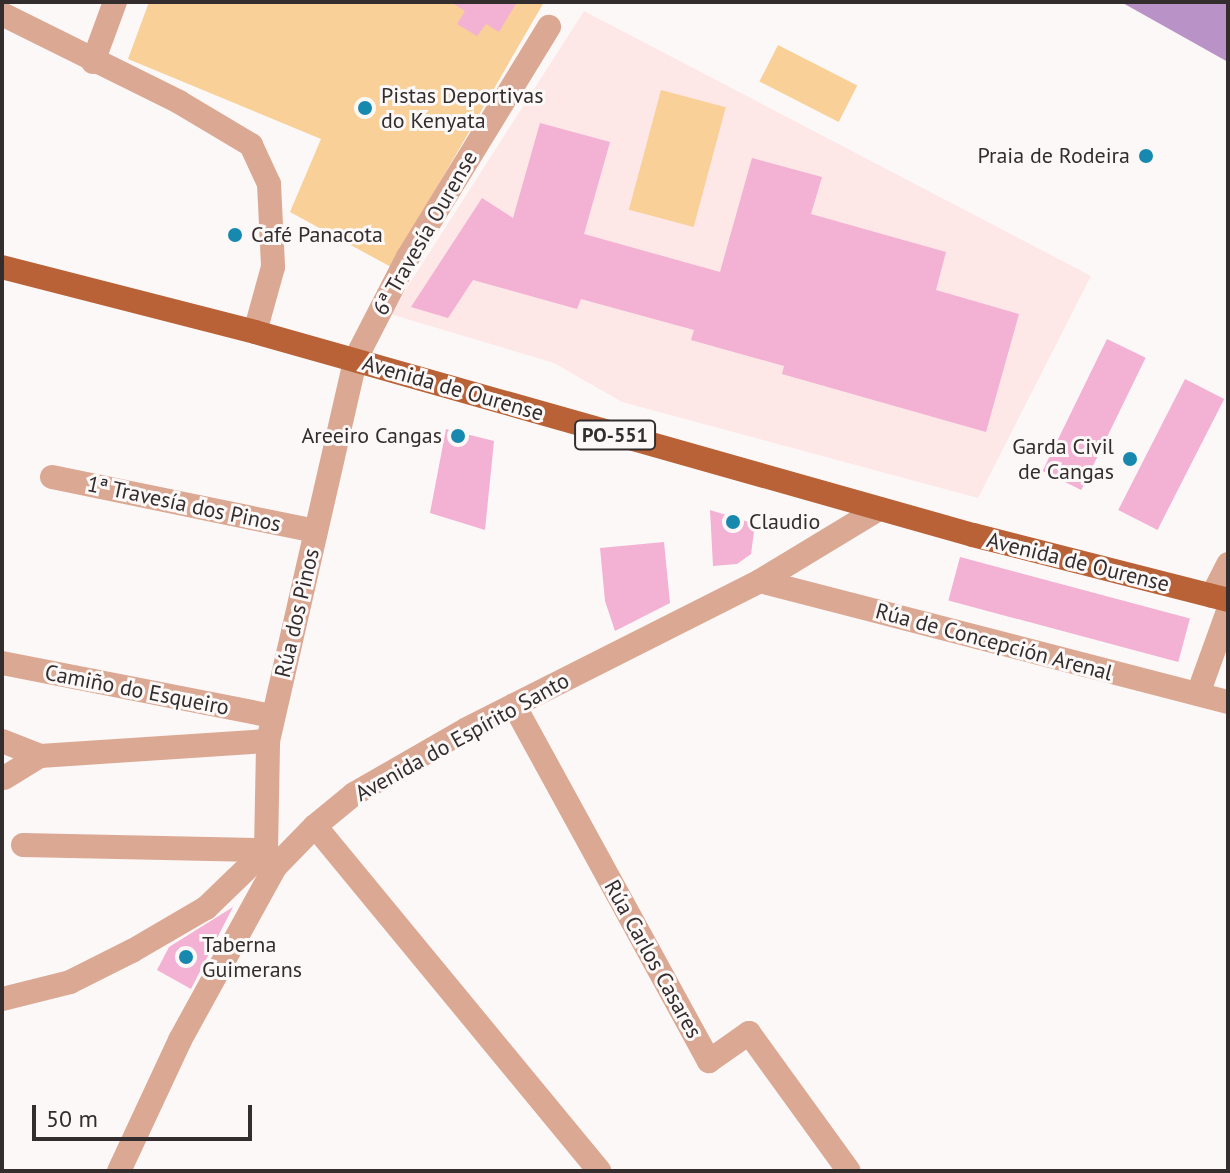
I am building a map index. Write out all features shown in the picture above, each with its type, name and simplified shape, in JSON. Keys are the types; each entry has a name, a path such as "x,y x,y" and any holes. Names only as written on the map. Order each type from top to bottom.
{"main road":[{"name":"Avenida de Ourense","path":"2,267 255,332 1223,603"}],"street":[{"path":"93,62 115,2"},
{"path":"2,14 251,145 269,184 273,267 255,332"},
{"name":"6ª Travesía Ourense","path":"355,360 408,257 549,27"},
{"name":"Rúa dos Pinos","path":"271,858 268,741 272,716 355,360"},
{"name":"1ª Travesía dos Pinos","path":"52,477 316,531"},
{"name":"Avenida do Espírito Santo","path":"119,1171 271,858 354,794 514,705 760,581 879,509"},
{"path":"1198,694 1223,603 1228,564"},
{"name":"Rúa de Concepción Arenal","path":"760,581 1228,702"},
{"name":"Camiño do Esqueiro","path":"2,663 272,716"},
{"name":"Rúa Carlos Casares","path":"514,705 709,1061 749,1033 849,1171"},
{"path":"2,741 40,756 268,741"},
{"path":"4,778 40,756"},
{"path":"315,826 599,1171"},
{"path":"23,845 271,858"},
{"path":"2,999 70,982 132,951 206,908 271,858"}],"shaded area":[{"name":"Pistas Deportivas do Kenyata","path":"149,2 544,2 391,267 290,212 321,139 128,59"},
{"path":"1121,2 1228,2 1228,62"},
{"path":"584,11 1091,276 978,498 622,402 554,363 390,314"},
{"path":"778,45 857,85 839,122 759,82"},
{"path":"661,90 726,107 694,227 629,210"}],"building":[{"path":"451,2 517,2 499,32 486,24 477,36 457,24 465,11"},
{"path":"540,123 610,142 584,234 720,272 752,158 822,177 811,214 946,252 936,290 1019,314 986,432 782,374 784,366 691,340 694,330 581,299 577,309 473,280 448,318 411,307 482,198 513,218"},
{"path":"1107,339 1146,358 1081,490 1043,471"},
{"path":"1185,379 1224,399 1157,530 1118,510"},
{"path":"446,429 494,441 485,530 430,513"},
{"path":"710,510 755,524 751,554 737,564 713,566"},
{"path":"664,542 670,603 615,631 605,601 600,548"},
{"path":"960,557 1190,619 1178,662 948,600"},
{"name":"Taberna Guimerans","path":"233,907 191,989 157,970 169,947"}],"place":[{"name":"Pistas Deportivas do Kenyata","path":"365,108"},
{"name":"Praia de Rodeira","path":"1146,156"},
{"name":"Café Panacota","path":"235,235"},
{"name":"Areeiro Cangas","path":"458,436"},
{"name":"Garda Civil de Cangas","path":"1130,459"},
{"name":"Claudio","path":"733,522"},
{"name":"Taberna Guimerans","path":"186,957"}]}
